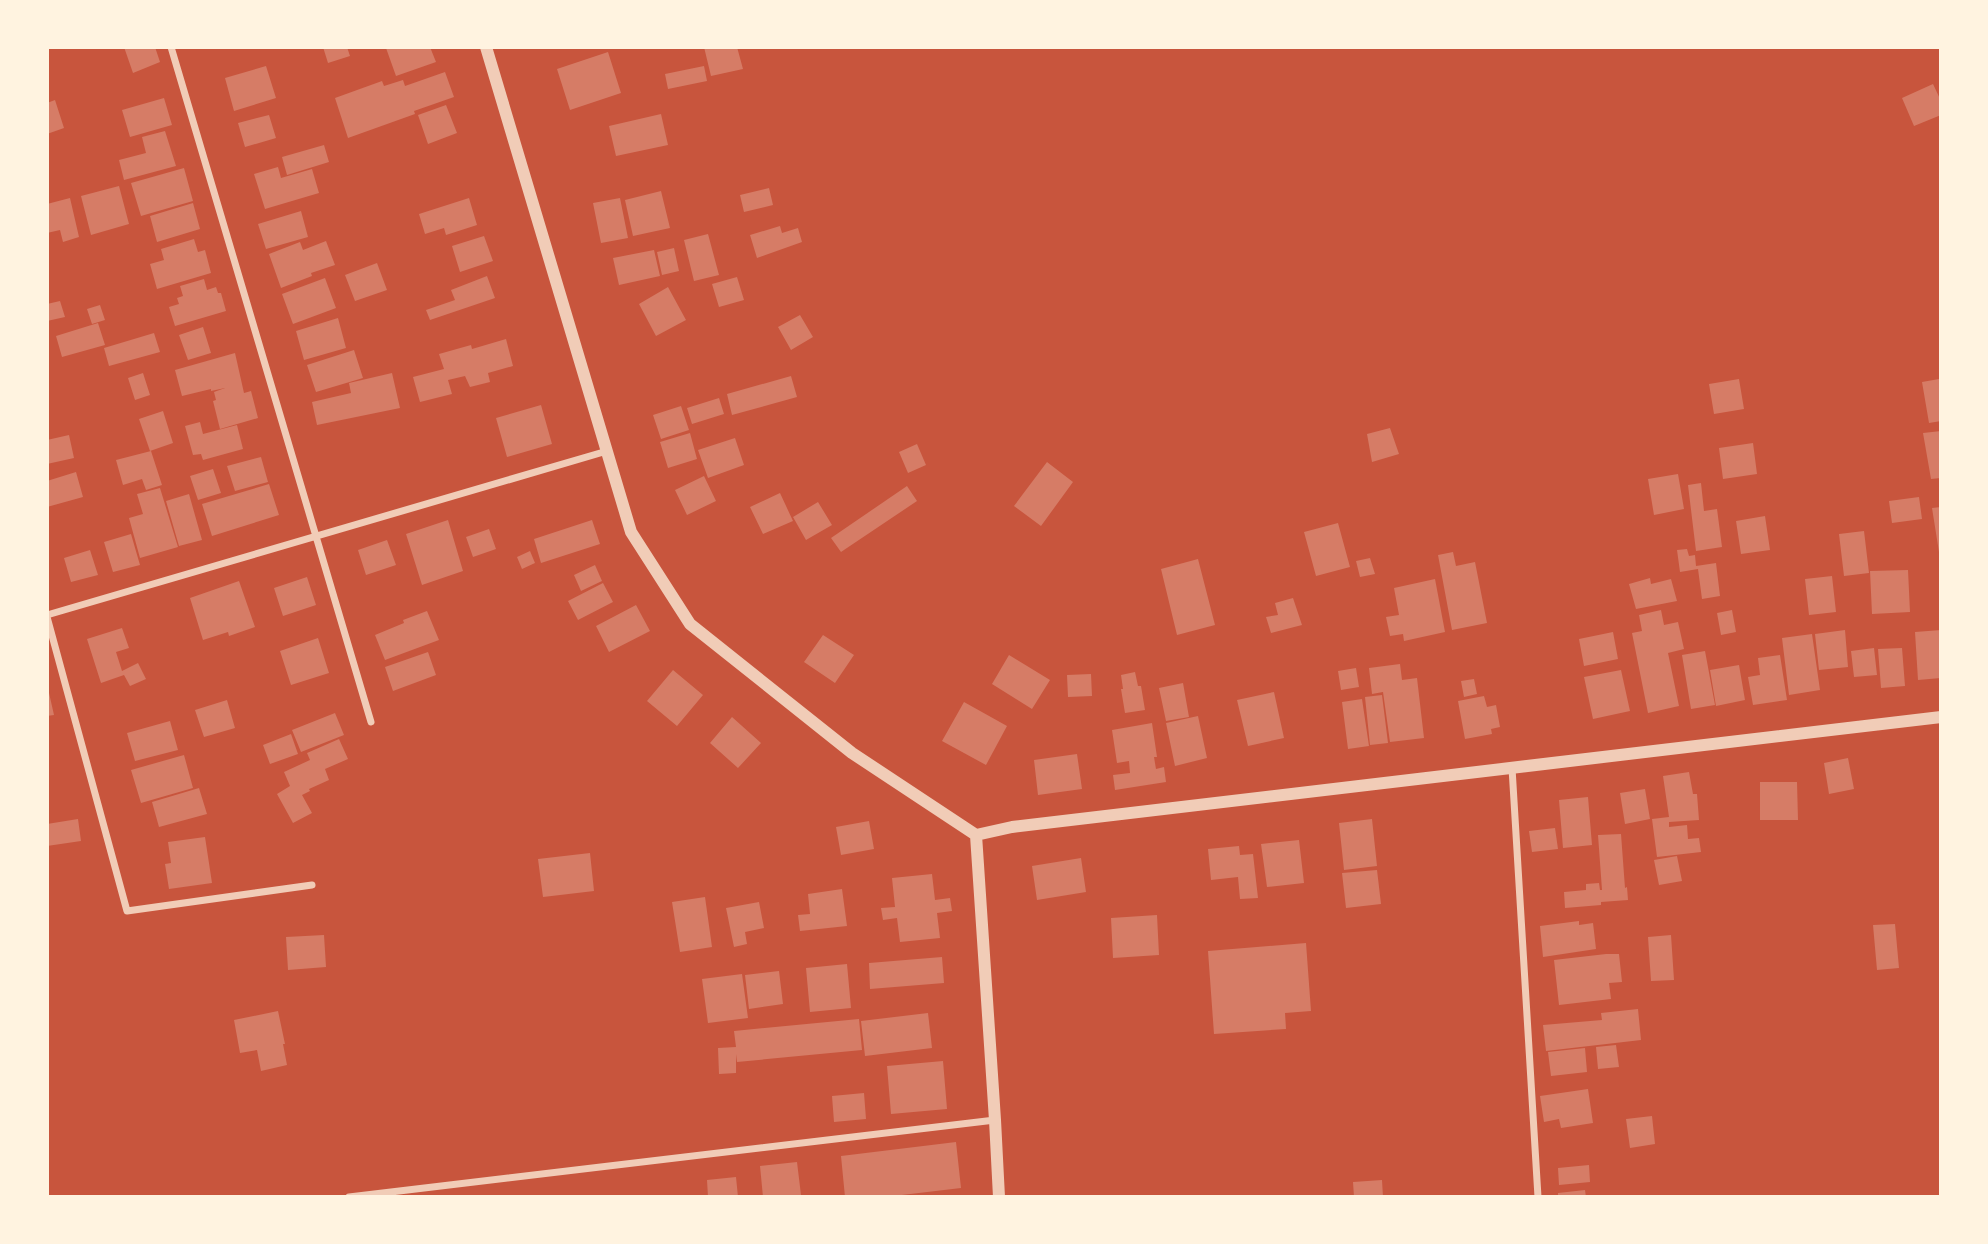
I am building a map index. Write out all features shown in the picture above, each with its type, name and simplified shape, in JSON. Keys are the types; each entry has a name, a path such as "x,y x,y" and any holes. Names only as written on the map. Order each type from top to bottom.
{"street":[{"path":"171,47 371,722"},
{"path":"486,47 631,532 690,624 852,753 976,835 1026,825 1941,718"},
{"path":"312,885 127,911 47,616 607,452"},
{"path":"1512,768 1538,1197"},
{"path":"976,835 999,1197"},
{"path":"349,1197 995,1120"}],"building":[{"path":"124,47 155,47 160,62 133,73"},
{"path":"323,47 347,47 350,56 328,63"},
{"path":"430,47 436,62 396,76 386,48"},
{"path":"704,47 737,47 743,69 711,76"},
{"path":"608,52 621,93 570,110 557,69"},
{"path":"266,66 276,98 234,111 225,78"},
{"path":"704,66 707,81 668,89 665,74"},
{"path":"445,72 454,97 348,138 335,98 382,81 384,86 403,80 405,86"},
{"path":"1933,84 1941,101 1941,115 1914,126 1902,98"},
{"path":"164,98 172,125 130,137 122,110"},
{"path":"55,100 64,128 47,134 47,103"},
{"path":"446,105 457,133 428,144 418,115"},
{"path":"661,114 668,145 616,156 609,126"},
{"path":"269,115 276,138 245,147 238,123"},
{"path":"165,131 176,166 124,180 119,160 146,153 142,137"},
{"path":"324,145 329,162 287,175 282,157"},
{"path":"278,167 281,178 312,169 319,193 265,209 254,174"},
{"path":"184,168 193,201 141,216 131,183"},
{"path":"119,186 129,224 91,235 81,196"},
{"path":"769,188 773,205 744,212 740,195"},
{"path":"661,191 670,228 633,236 625,200"},
{"path":"70,198 79,237 63,242 60,230 47,233 47,204"},
{"path":"469,198 477,225 446,235 444,228 425,234 419,214"},
{"path":"620,198 628,238 601,243 593,203"},
{"path":"193,203 200,229 157,242 150,216"},
{"path":"301,211 308,237 266,249 258,224"},
{"path":"780,226 782,233 798,228 802,242 757,258 750,235"},
{"path":"708,234 719,275 694,281 684,240"},
{"path":"484,236 493,261 460,272 452,246"},
{"path":"194,239 198,252 205,250 211,273 157,289 150,264 164,260 161,249"},
{"path":"326,241 335,265 281,288 269,254 300,242 303,250"},
{"path":"674,248 679,271 662,275 657,252"},
{"path":"654,250 660,276 619,285 613,258"},
{"path":"377,263 387,290 355,301 345,275"},
{"path":"487,276 495,298 430,320 426,310 455,300 451,290"},
{"path":"737,277 744,300 719,307 712,284"},
{"path":"325,278 336,308 293,324 282,294"},
{"path":"204,279 207,290 216,287 218,293 221,293 226,311 175,326 169,307 179,304 177,298 183,296 180,286"},
{"path":"668,287 686,320 656,336 639,304"},
{"path":"60,301 65,317 47,321 47,304"},
{"path":"100,305 105,320 92,324 87,309"},
{"path":"800,315 813,337 791,350 778,327"},
{"path":"338,318 346,348 304,360 296,331"},
{"path":"98,323 105,345 62,357 56,336"},
{"path":"203,327 211,353 188,360 179,335"},
{"path":"154,333 160,352 109,366 104,348"},
{"path":"506,339 513,366 488,373 490,382 470,387 465,376 448,380 452,394 420,402 413,377 444,369 439,354 471,345 472,349"},
{"path":"354,350 363,378 316,392 307,365"},
{"path":"235,353 244,393 251,391 258,418 220,429 213,401 216,400 214,392 225,388 182,396 175,370"},
{"path":"143,373 150,395 135,400 128,378"},
{"path":"392,373 400,408 317,425 312,402 351,393 349,383"},
{"path":"791,376 797,397 732,415 727,394"},
{"path":"1739,379 1744,409 1714,414 1709,384"},
{"path":"1939,379 1941,421 1929,423 1922,382"},
{"path":"719,398 724,414 692,424 687,408"},
{"path":"541,405 552,444 507,457 496,418"},
{"path":"681,406 689,430 661,439 653,415"},
{"path":"163,411 173,443 150,451 139,419"},
{"path":"200,422 203,434 237,425 243,449 203,460 201,454 193,455 185,426"},
{"path":"1390,428 1399,454 1372,462 1367,434"},
{"path":"1941,431 1941,478 1931,479 1923,433"},
{"path":"690,433 697,459 668,468 660,442"},
{"path":"69,435 74,458 47,464 47,440"},
{"path":"735,438 744,465 708,478 698,450"},
{"path":"1753,443 1757,474 1723,479 1719,448"},
{"path":"917,444 926,465 908,473 899,452"},
{"path":"151,451 162,485 146,490 142,479 123,485 116,460"},
{"path":"261,457 268,482 235,491 227,466"},
{"path":"1047,462 1073,482 1041,526 1014,506"},
{"path":"213,469 221,493 198,500 190,476"},
{"path":"76,472 83,497 47,507 47,481"},
{"path":"1678,474 1684,509 1654,515 1648,479"},
{"path":"704,476 716,501 687,515 675,490"},
{"path":"1701,483 1704,511 1717,509 1722,547 1696,551 1688,485"},
{"path":"269,484 279,515 212,536 202,504"},
{"path":"907,486 917,501 841,552 831,538"},
{"path":"160,488 178,547 140,558 129,518 143,514 137,494"},
{"path":"780,493 793,521 763,534 750,507"},
{"path":"189,494 202,540 179,546 166,501"},
{"path":"1919,497 1922,519 1892,523 1889,501"},
{"path":"818,502 832,525 806,540 793,517"},
{"path":"1941,507 1941,552 1939,552 1932,508"},
{"path":"1765,516 1770,550 1741,554 1736,521"},
{"path":"448,520 463,571 422,585 406,534"},
{"path":"592,520 600,544 541,563 534,539"},
{"path":"1338,523 1350,567 1316,576 1304,532"},
{"path":"489,529 496,549 473,557 466,537"},
{"path":"1864,531 1869,573 1844,576 1839,534"},
{"path":"131,534 140,565 113,572 104,542"},
{"path":"387,540 396,565 366,575 358,550"},
{"path":"1687,549 1689,556 1695,555 1696,566 1716,563 1720,596 1702,599 1698,569 1680,572 1677,550"},
{"path":"90,550 98,575 71,582 64,558"},
{"path":"530,551 535,563 522,569 517,557"},
{"path":"1453,552 1456,566 1475,562 1487,623 1452,630 1438,555"},
{"path":"1370,558 1375,574 1360,577 1356,561"},
{"path":"1198,559 1215,625 1177,635 1161,569"},
{"path":"595,565 602,581 581,591 574,575"},
{"path":"1908,570 1910,612 1872,614 1870,571"},
{"path":"1832,576 1836,612 1809,615 1805,579"},
{"path":"307,577 316,605 283,616 274,588"},
{"path":"1650,578 1651,584 1671,579 1677,601 1636,609 1629,584"},
{"path":"1435,579 1445,632 1404,641 1403,634 1390,636 1386,617 1399,615 1394,588"},
{"path":"239,581 255,627 229,636 228,632 203,640 190,598"},
{"path":"603,583 613,602 578,620 568,601"},
{"path":"1293,598 1302,625 1271,633 1266,617 1278,615 1275,603"},
{"path":"636,605 650,631 609,652 596,626"},
{"path":"1661,610 1664,625 1678,622 1684,649 1668,653 1679,706 1648,713 1632,633 1642,631 1639,615"},
{"path":"1732,610 1736,632 1721,635 1717,613"},
{"path":"427,611 439,640 385,660 375,635"},
{"path":"122,628 129,648 116,652 122,671 138,663 146,679 130,686 124,675 101,683 87,639"},
{"path":"1845,630 1848,667 1819,670 1815,634"},
{"path":"1941,630 1941,678 1918,680 1915,632"},
{"path":"1613,632 1618,659 1584,666 1579,639"},
{"path":"1812,634 1820,690 1789,695 1782,638"},
{"path":"823,635 854,655 835,683 804,662"},
{"path":"318,638 329,673 291,685 280,651"},
{"path":"1874,648 1877,675 1854,677 1851,651"},
{"path":"1902,648 1905,686 1881,688 1878,649"},
{"path":"1705,651 1715,705 1691,709 1682,655"},
{"path":"428,652 436,675 393,691 385,667"},
{"path":"1009,655 1050,680 1032,709 992,684"},
{"path":"1780,655 1787,700 1753,705 1748,677 1760,675 1758,658"},
{"path":"1400,664 1402,680 1417,678 1424,738 1390,742 1383,692 1372,694 1369,668"},
{"path":"1739,665 1745,700 1716,706 1710,670"},
{"path":"1356,668 1359,687 1341,690 1338,671"},
{"path":"673,670 703,695 677,726 647,701"},
{"path":"1621,670 1630,711 1593,719 1584,677"},
{"path":"1135,672 1138,686 1141,686 1145,710 1125,713 1121,675"},
{"path":"1091,674 1092,696 1068,697 1067,675"},
{"path":"1474,679 1477,694 1464,697 1461,681"},
{"path":"1183,683 1189,717 1166,721 1159,688"},
{"path":"47,684 54,715 47,716"},
{"path":"1274,692 1284,738 1248,746 1237,700"},
{"path":"1382,695 1388,743 1370,745 1365,697"},
{"path":"1484,696 1487,707 1496,705 1500,727 1491,729 1492,734 1465,739 1458,701"},
{"path":"1362,699 1369,746 1348,749 1342,702"},
{"path":"227,700 235,728 204,737 195,710"},
{"path":"964,702 1007,726 986,765 942,741"},
{"path":"335,713 344,735 301,752 292,730"},
{"path":"1198,716 1207,758 1175,766 1166,723"},
{"path":"732,717 761,743 738,768 710,743"},
{"path":"170,721 178,750 135,761 127,733"},
{"path":"1152,723 1156,769 1164,767 1166,782 1115,790 1113,775 1130,773 1129,761 1117,763 1112,730"},
{"path":"291,734 298,754 270,764 263,745"},
{"path":"339,739 348,759 325,769 329,780 302,795 312,813 293,823 277,794 290,786 284,772 310,760 307,753"},
{"path":"1077,754 1082,789 1038,795 1034,760"},
{"path":"184,755 193,788 141,803 131,770"},
{"path":"1848,758 1854,789 1829,794 1824,763"},
{"path":"1689,772 1693,794 1697,794 1699,820 1669,822 1669,827 1687,825 1688,839 1699,838 1701,852 1657,857 1652,819 1669,817 1663,776"},
{"path":"1760,782 1797,782 1798,820 1760,820"},
{"path":"199,788 207,814 159,827 152,802"},
{"path":"1645,789 1650,819 1625,824 1620,793"},
{"path":"1588,797 1592,845 1563,848 1559,800"},
{"path":"78,819 81,841 47,846 47,824"},
{"path":"1372,819 1377,866 1344,870 1339,823"},
{"path":"869,821 874,849 841,855 836,827"},
{"path":"1555,828 1558,849 1532,852 1529,831"},
{"path":"1621,834 1628,900 1565,908 1564,892 1586,890 1586,884 1599,883 1602,890 1598,835"},
{"path":"205,837 212,883 169,889 165,864 171,863 168,842"},
{"path":"1299,840 1304,883 1267,887 1261,844"},
{"path":"1239,846 1240,855 1253,854 1258,898 1240,899 1238,877 1211,880 1208,849"},
{"path":"590,853 594,891 543,897 538,859"},
{"path":"1677,856 1682,881 1659,885 1654,860"},
{"path":"1081,858 1086,892 1037,900 1032,866"},
{"path":"1377,870 1381,904 1346,908 1342,873"},
{"path":"932,874 935,900 950,898 952,911 937,913 940,938 900,942 897,918 883,920 881,908 895,907 892,878"},
{"path":"842,889 847,926 800,931 798,915 810,914 808,894"},
{"path":"705,897 712,947 680,952 672,902"},
{"path":"759,902 764,928 745,932 747,944 734,947 726,908"},
{"path":"1157,915 1159,955 1113,958 1111,918"},
{"path":"1579,921 1579,925 1593,923 1596,949 1543,957 1540,926"},
{"path":"1895,924 1899,968 1877,970 1873,925"},
{"path":"324,935 326,967 288,970 286,937"},
{"path":"1671,935 1674,980 1651,981 1648,937"},
{"path":"1306,943 1311,1011 1285,1013 1286,1029 1214,1034 1208,951"},
{"path":"1619,954 1622,982 1609,983 1611,999 1559,1005 1554,960"},
{"path":"942,957 944,983 870,989 869,963"},
{"path":"847,964 851,1008 810,1012 806,968"},
{"path":"779,971 783,1004 749,1009 745,975"},
{"path":"742,974 748,1018 708,1023 702,979"},
{"path":"1638,1009 1641,1040 1546,1051 1543,1025 1602,1020 1601,1013"},
{"path":"278,1011 287,1065 261,1071 257,1050 240,1053 234,1020"},
{"path":"928,1013 932,1048 865,1056 861,1021"},
{"path":"859,1019 862,1050 737,1062 736,1054 736,1073 719,1074 718,1048 736,1047 734,1031"},
{"path":"1616,1045 1619,1067 1598,1069 1596,1047"},
{"path":"1585,1048 1587,1072 1551,1076 1548,1052"},
{"path":"943,1061 947,1109 891,1114 887,1066"},
{"path":"1588,1089 1593,1123 1561,1128 1559,1119 1544,1122 1540,1096"},
{"path":"864,1093 866,1119 834,1122 832,1096"},
{"path":"1652,1116 1655,1144 1630,1148 1626,1119"},
{"path":"956,1142 961,1188 885,1197 845,1197 841,1156"},
{"path":"797,1162 801,1195 763,1197 760,1166"},
{"path":"1589,1165 1590,1182 1559,1185 1558,1168"},
{"path":"736,1177 738,1197 708,1197 707,1180"},
{"path":"1382,1180 1383,1197 1354,1197 1353,1182"},
{"path":"1585,1190 1586,1197 1558,1197 1558,1193"}]}
